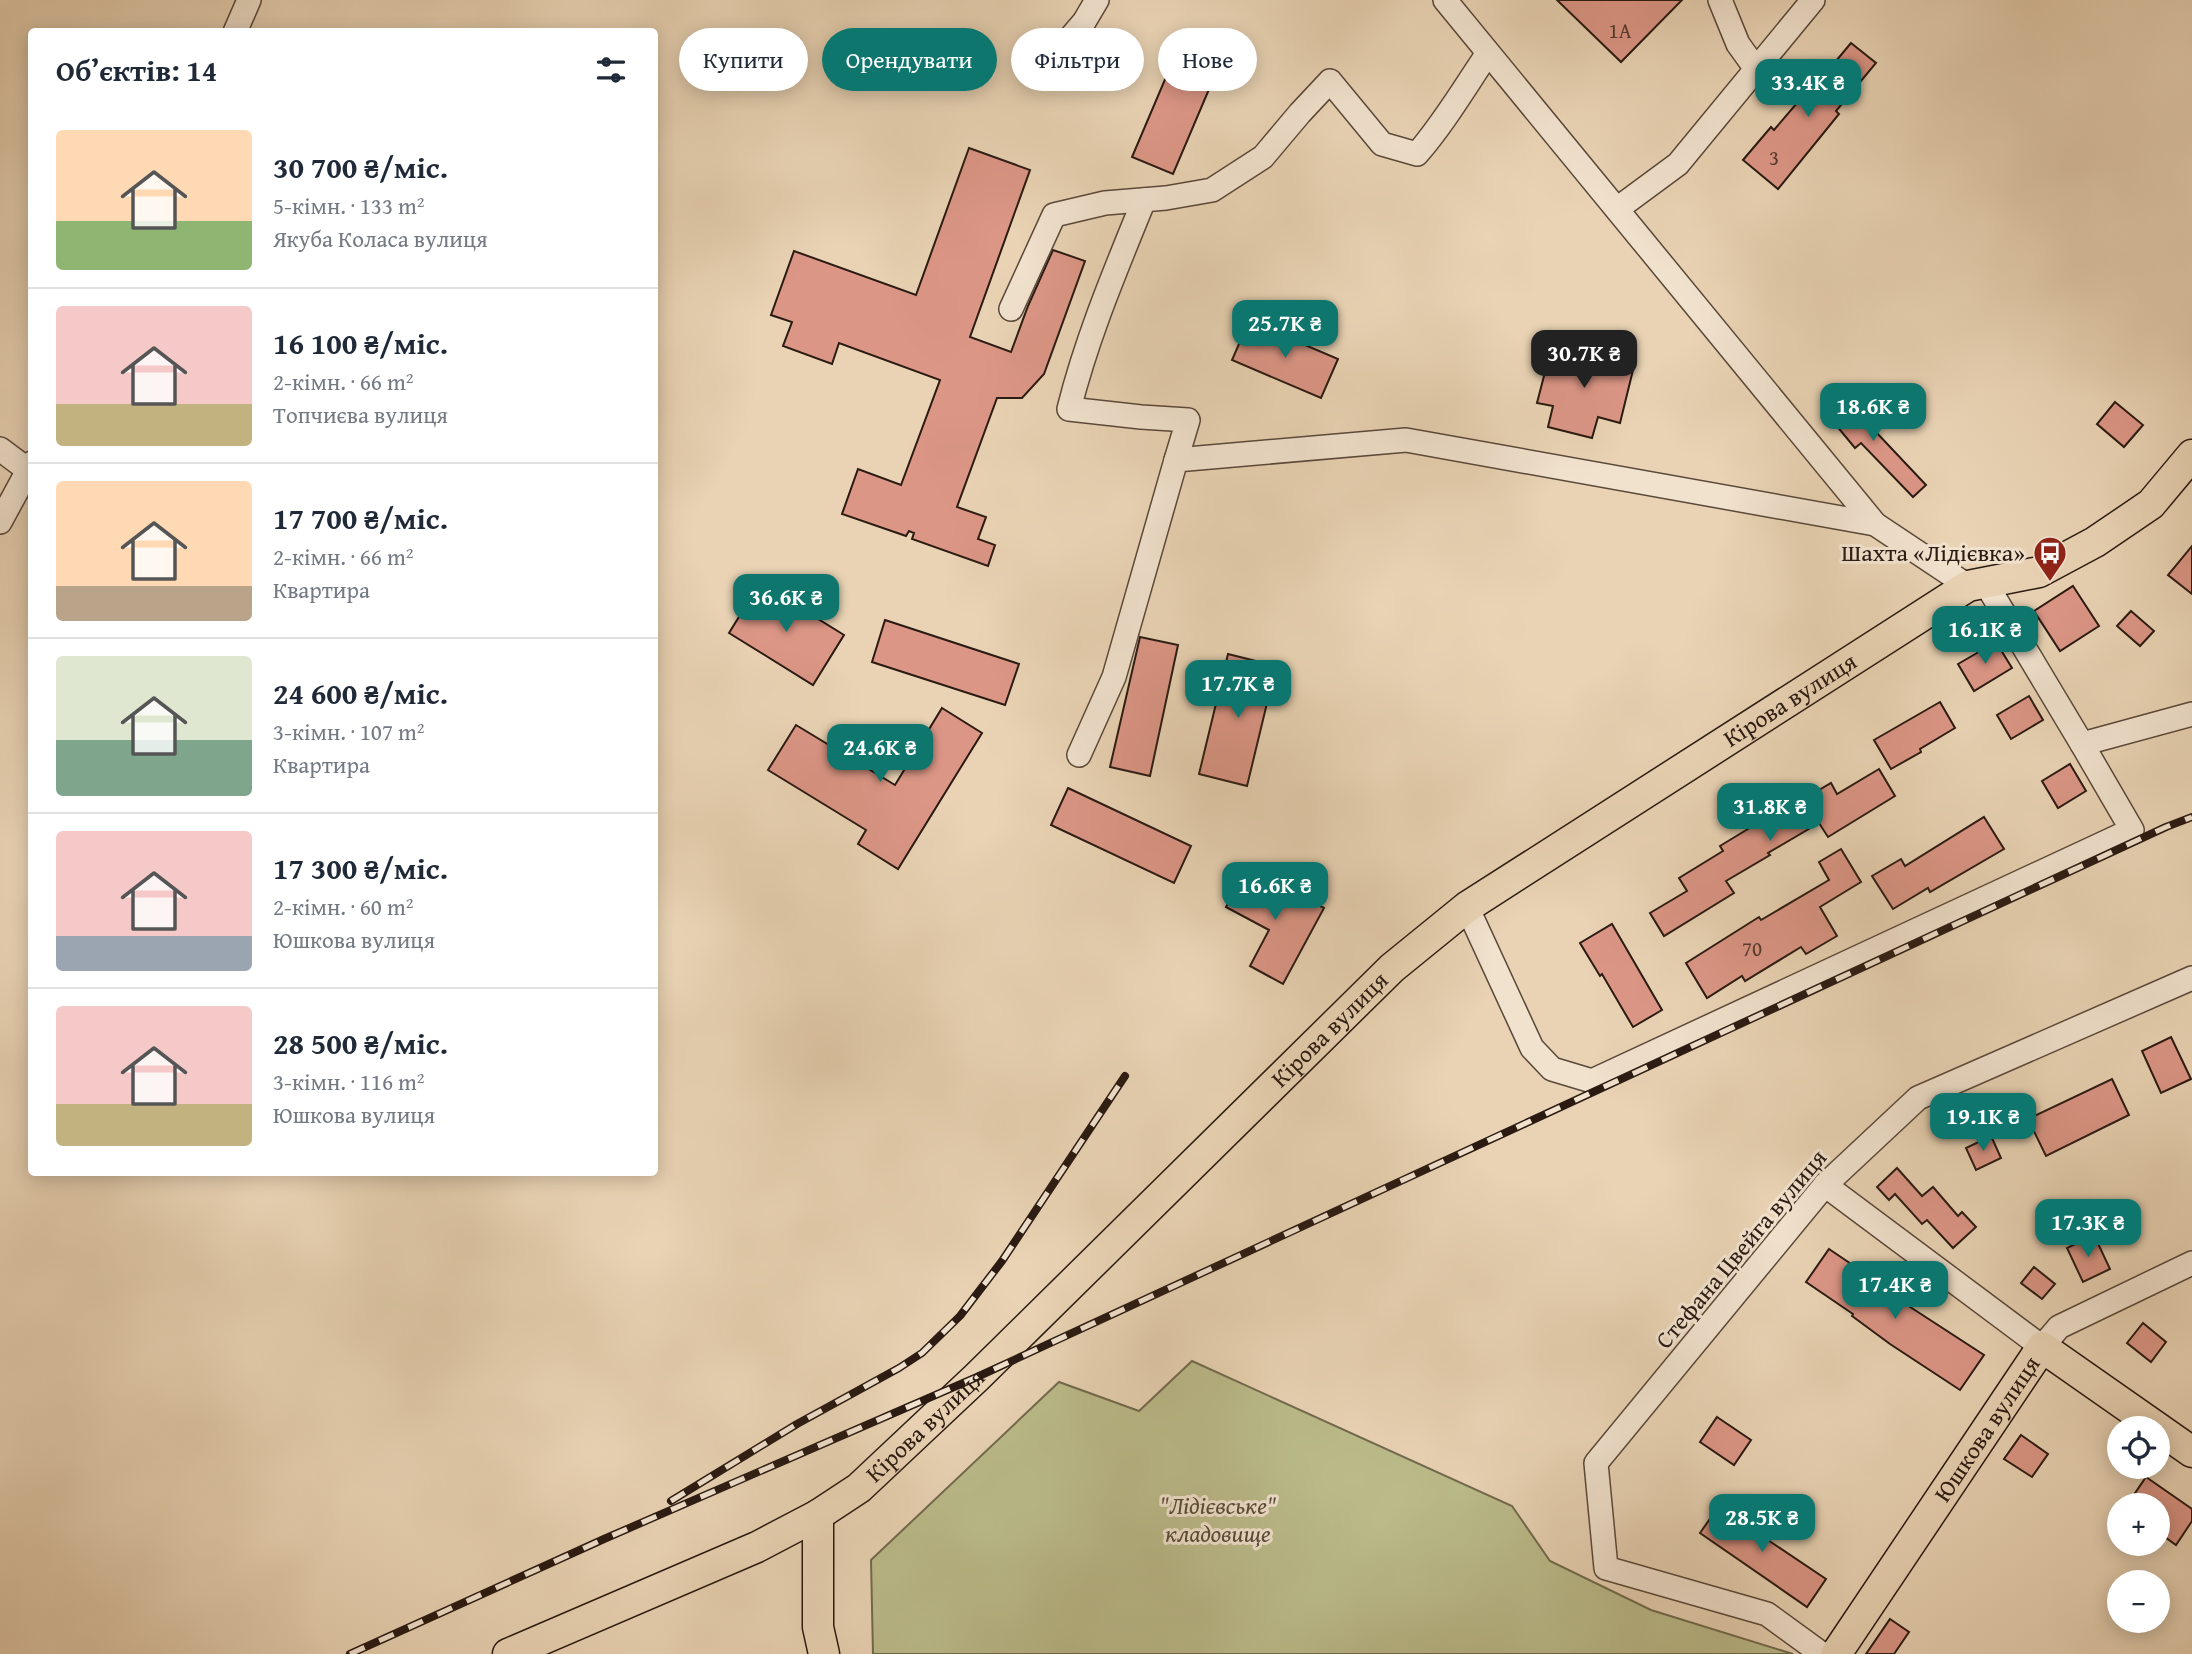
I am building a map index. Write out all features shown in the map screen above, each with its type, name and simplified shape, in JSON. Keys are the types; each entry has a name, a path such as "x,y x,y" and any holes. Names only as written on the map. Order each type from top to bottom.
{"main road":[{"name":"Кірова вулиця","path":"516,1653 757,1547 818,1516 859,1488 987,1367 1392,968 1467,907 1977,584 2039,572 2095,542 2151,504 2192,455"},
{"path":"2042,1347 2192,1452"},
{"name":"Юшкова вулиця","path":"1836,1654 2042,1347"},
{"path":"818,1516 818,1627 824,1654"}],"street":[{"path":"237,28 249,0"},
{"path":"1079,28 1097,0"},
{"path":"1445,0 1875,524 1977,584 2082,744 2132,830 1592,1081 1552,1069 1532,1048 1467,907"},
{"path":"1720,0 1738,44 1756,69"},
{"path":"1617,209 1678,164 1812,0"},
{"path":"1011,309 1054,215 1105,203 1212,190 1263,157 1330,81 1382,144 1416,154 1437,131 1488,53"},
{"path":"1079,755 1114,677 1188,420 1069,409 1079,368 1144,200"},
{"path":"1176,460 1406,440 1875,524"},
{"path":"0,449 28,470"},
{"path":"0,522 28,470"},
{"path":"2082,744 2192,714"},
{"name":"Стефана Цвейга вулиця","path":"1822,1654 1767,1614 1606,1568 1596,1463 1825,1185 1918,1098 2192,978"},
{"path":"1825,1185 2042,1347"},
{"name":"Юшкова вулиця","path":"2042,1347 2059,1327 2192,1263"}],"green space":[{"name":"\"Лідієвське\" кладовище","path":"1192,1361 1512,1506 1550,1561 1651,1610 1793,1654 873,1654 871,1560 1059,1382 1139,1411"}],"building":[{"path":"1557,0 1682,0 1621,62"},
{"path":"1851,43 1876,63 1836,111 1839,114 1778,189 1743,160 1771,127 1774,130 1809,89 1811,91"},
{"path":"1160,91 1208,91 1173,174 1132,157"},
{"path":"969,148 1030,170 970,337 1011,352 1053,250 1085,261 1044,374 1022,398 997,398 957,507 986,517 978,539 995,545 988,566 912,539 914,533 909,531 906,536 842,514 858,469 901,485 940,380 839,343 832,364 783,346 792,322 771,315 794,251 916,295"},
{"path":"1249,321 1338,359 1321,398 1232,360"},
{"path":"1552,345 1634,366 1620,423 1598,417 1592,438 1548,427 1553,406 1537,403"},
{"path":"1847,395 1875,431 1926,485 1913,497 1861,443 1855,448 1826,413"},
{"path":"2115,402 2143,425 2124,447 2097,424"},
{"path":"2192,546 2192,594 2168,575"},
{"path":"760,583 844,635 813,685 729,633"},
{"path":"2073,586 2099,626 2060,651 2034,611"},
{"path":"2131,611 2154,631 2140,646 2117,626"},
{"path":"885,620 1019,664 1005,705 872,662"},
{"path":"1140,637 1178,645 1150,776 1110,767"},
{"path":"1996,642 2012,668 1974,691 1958,664"},
{"path":"1228,654 1276,666 1247,786 1199,774"},
{"path":"2029,696 2043,720 2011,739 1997,715"},
{"path":"1940,702 1955,728 1891,769 1874,740"},
{"path":"942,708 982,733 898,869 858,844 866,830 768,770 796,725 895,785"},
{"path":"2070,764 2086,791 2058,808 2042,781"},
{"path":"1879,769 1895,796 1828,837 1819,823 1768,853 1770,855 1726,881 1734,893 1664,936 1650,913 1687,891 1679,878 1723,851 1720,846 1761,821 1755,811 1784,793 1792,806 1831,783 1837,794"},
{"path":"1068,788 1191,846 1174,883 1051,825"},
{"path":"1984,817 2004,849 1930,892 1928,888 1893,909 1872,876 1901,859 1905,866"},
{"path":"1841,849 1861,882 1820,907 1837,936 1806,954 1801,947 1745,981 1742,976 1707,998 1686,963 1759,917 1761,920 1829,880 1819,862"},
{"path":"1247,868 1324,908 1283,984 1250,966 1269,930 1226,907"},
{"path":"1612,924 1662,1010 1633,1027 1580,943"},
{"path":"2171,1037 2191,1079 2161,1093 2142,1051"},
{"path":"2112,1079 2129,1115 2046,1156 2028,1119"},
{"path":"1991,1136 2001,1158 1976,1170 1966,1148"},
{"path":"1897,1168 1922,1196 1933,1187 1958,1216 1962,1212 1976,1227 1953,1248 1927,1220 1922,1224 1895,1194 1889,1200 1877,1187"},
{"path":"2094,1235 2110,1269 2083,1282 2067,1248"},
{"path":"1829,1249 1863,1272 1861,1275 1984,1355 1960,1390 1890,1344 1852,1316 1853,1314 1806,1282"},
{"path":"2034,1267 2055,1284 2042,1299 2021,1283"},
{"path":"2143,1323 2166,1342 2151,1362 2127,1343"},
{"path":"1717,1417 1751,1440 1734,1465 1700,1442"},
{"path":"2021,1435 2048,1454 2032,1477 2004,1459"},
{"path":"2145,1479 2149,1479 2169,1493 2135,1493"},
{"path":"2170,1494 2192,1509 2192,1521 2176,1545 2170,1541"},
{"path":"1723,1500 1749,1517 1744,1524 1826,1579 1807,1607 1700,1533"},
{"path":"1890,1619 1909,1632 1894,1654 1866,1654"}],"railway":[{"path":"350,1654 604,1539 977,1377 2192,817"},
{"path":"671,1501 797,1424 922,1353 960,1316 1002,1261 1125,1076"}],"place":[{"name":"Шахта «Лідієвка»","path":"2050,583"}]}
